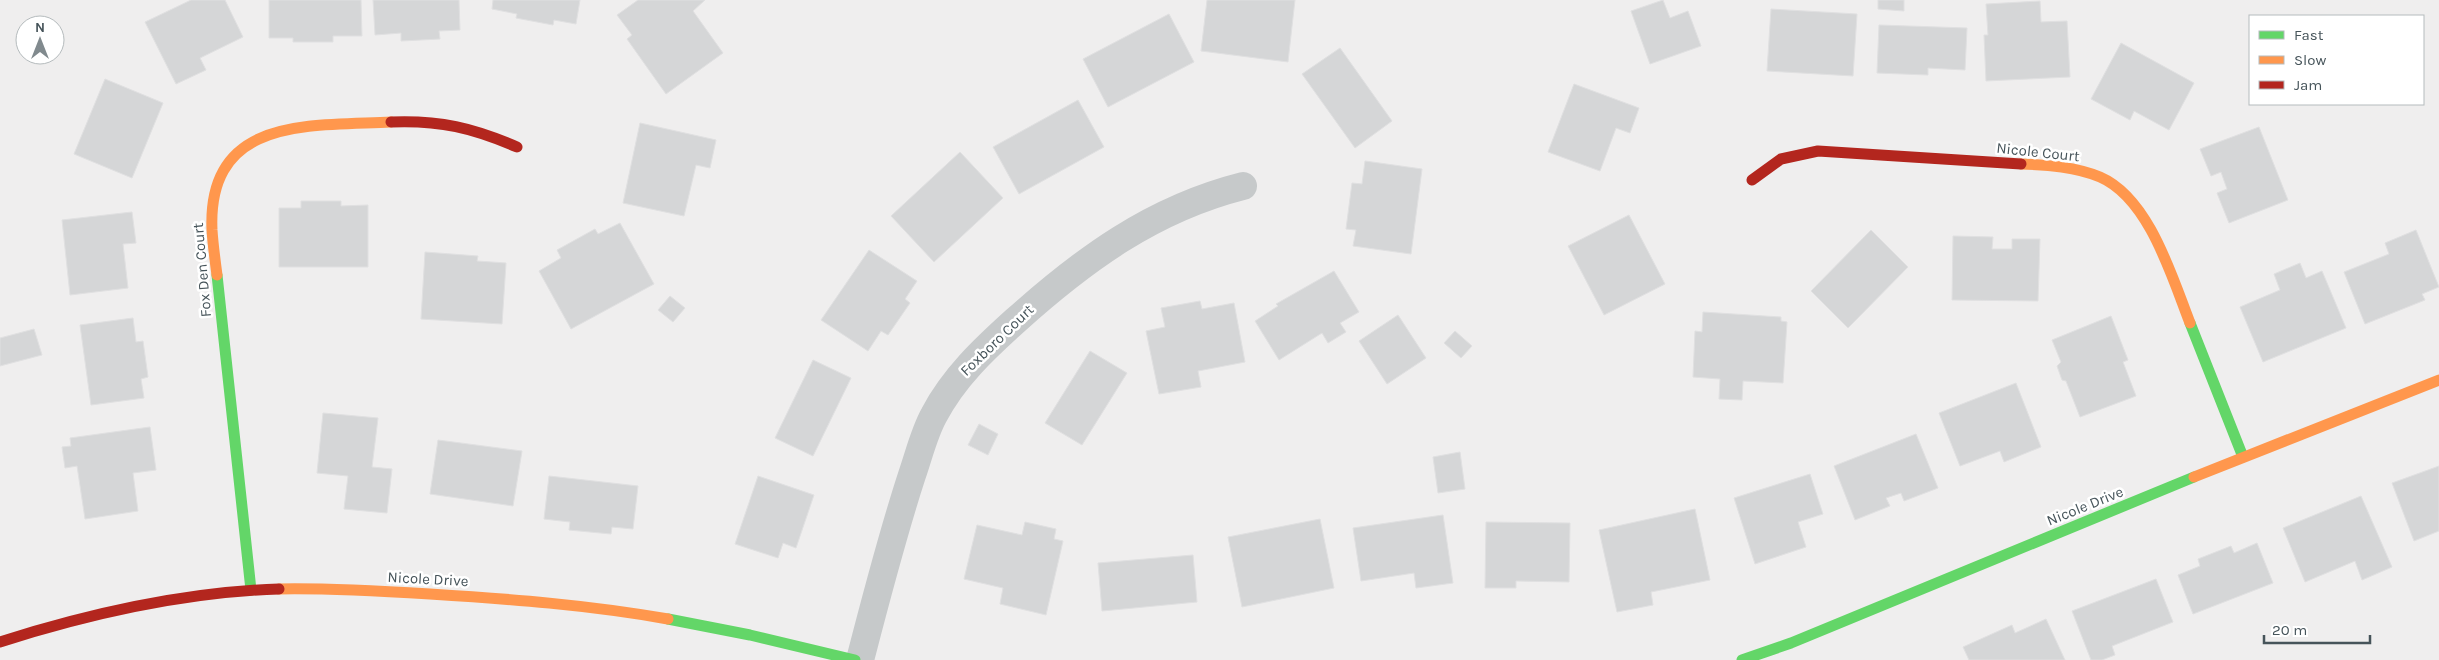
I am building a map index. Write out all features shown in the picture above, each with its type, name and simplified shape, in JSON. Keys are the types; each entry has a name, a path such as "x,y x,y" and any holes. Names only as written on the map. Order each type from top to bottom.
{"street":[{"name":"Fox Den Court","path":"251,590 212,229 215,192 220,175 230,159 248,143 290,130 317,125 418,121 444,123 470,129 517,147"},
{"name":"Nicole Court","path":"1752,180 1781,159 1818,151 2028,164 2079,170 2102,178 2120,190 2137,206 2164,258 2242,456"},
{"name":"Foxboro Court","path":"860,660 903,500 925,438 941,402 961,373 978,355 1061,280 1106,247 1191,202 1243,186"},
{"name":"Nicole Drive","path":"1742,660 1791,644 2242,456 2439,380"},
{"name":"Nicole Drive","path":"0,642 96,614 170,598 251,590 296,588 510,599 683,621 764,637 855,660"}],"building":[{"path":"191,0 225,0 243,37 200,58 206,70 176,84 145,22"},
{"path":"269,0 361,0 362,36 333,36 333,42 293,42 293,38 269,38"},
{"path":"373,0 459,0 460,30 439,31 440,39 401,41 401,33 375,35"},
{"path":"493,0 580,0 576,24 554,20 553,25 516,18 517,14 492,9"},
{"path":"638,0 705,0 693,11 723,53 666,94 627,39 632,35 617,15"},
{"path":"1207,0 1295,0 1288,62 1201,51"},
{"path":"1663,0 1670,18 1688,11 1701,46 1650,64 1631,11"},
{"path":"1878,0 1904,0 1904,11 1878,9"},
{"path":"2040,1 2041,22 2067,21 2070,77 1986,81 1984,35 1988,35 1986,4"},
{"path":"1771,9 1857,14 1853,76 1767,71"},
{"path":"1169,14 1194,62 1108,107 1083,59"},
{"path":"1879,25 1967,28 1965,70 1928,68 1928,75 1877,73"},
{"path":"2121,43 2194,83 2169,130 2134,111 2130,120 2091,99"},
{"path":"1340,48 1392,121 1355,148 1302,74"},
{"path":"105,79 163,103 132,178 74,154"},
{"path":"1574,84 1639,108 1630,133 1616,128 1600,171 1548,152"},
{"path":"1078,100 1104,147 1019,194 993,147"},
{"path":"640,123 716,140 710,168 696,165 684,216 623,203"},
{"path":"2259,127 2288,200 2229,223 2217,193 2227,189 2221,172 2211,176 2200,149"},
{"path":"960,152 1003,198 934,262 891,216"},
{"path":"1365,161 1422,169 1411,254 1353,246 1356,230 1346,229 1352,183 1362,184"},
{"path":"301,201 341,201 341,206 368,205 368,267 279,267 279,208 301,208"},
{"path":"132,212 136,243 123,244 128,288 70,295 62,220"},
{"path":"1629,215 1665,284 1604,315 1568,246"},
{"path":"620,223 654,284 571,329 539,271 561,258 557,250 595,229 598,234"},
{"path":"1871,230 1908,267 1848,328 1811,291"},
{"path":"2416,230 2439,287 2422,294 2425,300 2365,324 2344,272 2389,254 2385,243"},
{"path":"1953,236 1993,237 1992,249 2012,249 2012,239 2040,239 2038,301 1952,300"},
{"path":"869,250 917,281 905,299 910,303 888,335 881,331 868,351 821,320"},
{"path":"425,252 478,256 477,261 506,263 502,324 421,319"},
{"path":"2300,263 2306,278 2322,271 2346,328 2263,362 2240,307 2280,290 2274,274"},
{"path":"1334,271 1359,312 1340,323 1346,332 1328,343 1322,333 1279,360 1255,321 1278,306 1276,304"},
{"path":"670,296 685,308 673,322 658,310"},
{"path":"1200,301 1202,309 1234,303 1245,362 1198,371 1201,387 1159,394 1146,331 1165,327 1161,308"},
{"path":"1703,312 1781,317 1781,321 1787,322 1783,383 1743,381 1742,400 1719,399 1720,379 1693,377 1695,331 1702,332"},
{"path":"1398,315 1426,358 1387,384 1359,341"},
{"path":"2111,316 2128,360 2123,362 2136,396 2080,417 2066,381 2062,380 2057,366 2061,362 2052,340"},
{"path":"133,318 136,342 143,341 148,377 141,379 144,398 91,405 80,325"},
{"path":"34,329 42,355 0,366 0,338"},
{"path":"1455,331 1472,346 1461,358 1444,343"},
{"path":"1090,351 1127,373 1082,445 1045,423"},
{"path":"813,360 851,378 813,456 775,438"},
{"path":"2016,383 2041,447 2004,462 2000,451 1960,466 1939,413"},
{"path":"323,413 378,418 372,467 392,469 387,513 344,509 348,476 317,473"},
{"path":"979,424 998,434 988,455 968,445"},
{"path":"150,427 156,470 133,473 138,511 85,519 77,466 65,468 62,447 71,446 70,438"},
{"path":"1916,434 1938,488 1904,501 1901,493 1886,498 1890,506 1855,520 1834,466"},
{"path":"438,440 522,451 513,506 430,494"},
{"path":"1460,452 1465,489 1438,493 1433,457"},
{"path":"2439,466 2439,531 2414,541 2392,483"},
{"path":"1810,474 1823,514 1798,522 1806,547 1755,564 1734,498"},
{"path":"549,476 638,486 633,529 612,527 611,534 569,530 570,522 544,519"},
{"path":"758,476 814,495 796,548 783,543 778,558 735,544"},
{"path":"2361,496 2392,567 2362,580 2355,561 2305,582 2283,528"},
{"path":"1695,509 1710,580 1651,592 1653,605 1617,612 1599,530"},
{"path":"1443,515 1453,583 1416,588 1414,573 1361,581 1353,528"},
{"path":"1320,519 1334,588 1242,607 1228,537"},
{"path":"1025,522 1056,529 1054,539 1063,541 1046,615 1000,604 1003,588 964,579 977,525 1022,535"},
{"path":"1486,522 1570,523 1569,582 1516,581 1516,588 1485,588"},
{"path":"2257,543 2273,583 2193,614 2178,575 2200,566 2198,559 2231,546 2234,553"},
{"path":"1193,555 1197,602 1102,611 1098,563"},
{"path":"2156,579 2173,622 2112,646 2115,655 2102,660 2091,660 2072,611"},
{"path":"2046,619 2065,660 1969,660 1963,647 2012,625 2015,633"}],"traffic: fast":[{"path":"217,275 251,590"},
{"path":"2190,323 2243,457"},
{"path":"1742,660 1791,643 2194,477"},
{"path":"668,619 750,635 855,660"}],"traffic: slow":[{"path":"217,275 212,230 215,193 226,166 245,147 269,135 297,128 391,122"},
{"path":"2021,164 2052,166 2081,171 2100,177 2117,187 2132,202 2157,241 2190,323"},
{"path":"2194,477 2439,380"},
{"path":"279,589 354,590 490,598 579,606 668,619"}],"traffic: jam":[{"path":"391,122 441,124 471,130 517,147"},
{"path":"1752,180 1781,159 1818,151 2021,164"},
{"path":"0,642 103,613 173,599 208,594 279,589"}]}
